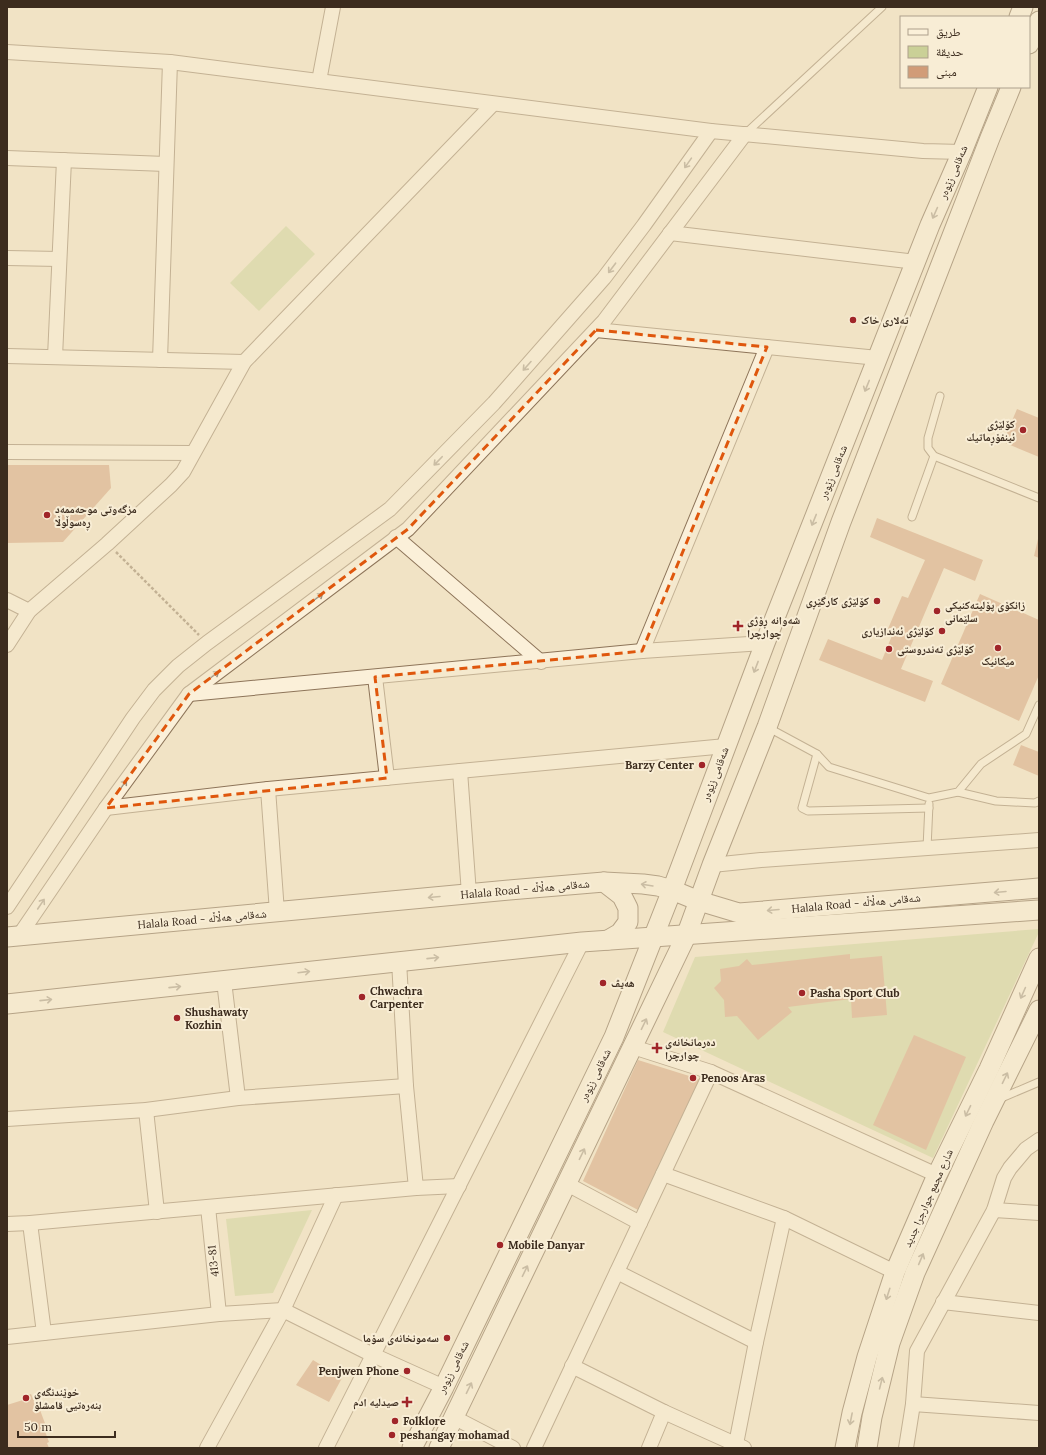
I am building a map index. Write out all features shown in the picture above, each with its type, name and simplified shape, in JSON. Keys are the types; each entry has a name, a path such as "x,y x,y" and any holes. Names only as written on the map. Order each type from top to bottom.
{"street":[{"path":"319,81 333,7"},
{"path":"1030,42 1039,21"},
{"path":"7,52 170,62 711,131 923,151 962,152"},
{"path":"160,360 170,62"},
{"name":"شەقامی زێوەر","path":"412,1448 444,1387 614,1037 672,890 765,643 916,262 988,88"},
{"name":"شەقامی زێوەر","path":"439,1448 455,1418 686,936 712,865 767,727 841,522 1011,88"},
{"path":"7,645 29,611 107,544 171,486 183,472 192,453 244,362 493,104"},
{"path":"976,116 996,122"},
{"path":"7,907 133,718 154,690 178,666 207,643 390,509 494,404 604,278 711,131"},
{"path":"13,937 189,694 408,529 604,321 745,134"},
{"path":"7,158 166,164"},
{"path":"55,357 64,160"},
{"path":"670,233 916,262"},
{"path":"7,258 59,259"},
{"path":"596,330 878,358"},
{"path":"642,651 767,347"},
{"path":"7,356 244,362"},
{"path":"494,404 510,421"},
{"path":"7,452 192,453"},
{"path":"396,537 540,662"},
{"path":"7,600 29,611"},
{"path":"189,694 540,662 642,651 765,643"},
{"path":"375,677 387,778"},
{"path":"106,808 268,789 726,746"},
{"path":"460,772 469,894"},
{"path":"268,789 277,912"},
{"path":"712,865 761,860 1039,840"},
{"path":"604,882 622,896 628,908 628,922 620,933 608,940"},
{"name":"Halala Road - شەقامی هەڵاڵە","path":"13,937 604,882 643,884 672,890 699,901 739,912 1039,888"},
{"name":"Halala Road - شەقامی هەڵاڵە","path":"7,1004 224,982 399,961 582,942 686,936 1039,910"},
{"path":"326,1448 582,942"},
{"name":"شارع مجمع جوارجرا جديد","path":"845,1448 852,1413 867,1357 895,1272 937,1176 989,1069 1039,958"},
{"path":"399,961 406,1086 416,1188"},
{"path":"224,982 238,1098"},
{"name":"شارع مجمع جوارجرا جديد","path":"867,1448 874,1410 894,1330 915,1273 993,1102 1039,1010"},
{"path":"633,1047 711,1072 937,1176"},
{"path":"534,1448 711,1072"},
{"path":"7,1119 146,1110 238,1098 406,1086"},
{"path":"146,1110 157,1212"},
{"path":"906,1448 914,1404 917,1351 994,1210 1004,1178 1010,1168 1026,1149 1039,1140"},
{"path":"663,1174 784,1218 895,1272"},
{"path":"567,1184 640,1223"},
{"path":"7,1224 416,1188 458,1186"},
{"path":"207,1448 283,1310 336,1195"},
{"name":"413-81","path":"208,1207 218,1314"},
{"path":"994,1210 1039,1213"},
{"path":"572,1366 664,1412 740,1446 756,1342 784,1218"},
{"path":"30,1223 44,1333"},
{"path":"617,1272 756,1342"},
{"path":"943,1302 1039,1313"},
{"path":"7,1337 218,1314 283,1310 373,1355 444,1387"},
{"path":"914,1404 1039,1413"},
{"path":"649,1448 664,1412"},
{"path":"455,1418 513,1448"}],"lane":[{"path":"745,134 882,7"},
{"path":"940,396 928,438 928,448 934,456 1039,498"},
{"path":"912,517 934,456"},
{"path":"958,792 981,764 1026,734 1039,705"},
{"path":"767,727 817,754 829,767 929,798 958,792 996,801 1039,802"},
{"path":"817,754 802,808 808,811 929,808"},
{"path":"927,848 929,798"},
{"path":"993,1102 1039,1082"}],"path":[{"path":"107,544 181,615 207,643"}],"highlighted area":[{"path":"596,330 767,347 642,651 375,677 387,778 106,808 189,694 408,529"}],"green space":[{"path":"286,226 315,254 259,311 230,283"},
{"path":"1039,929 1039,932 933,1158 663,1032 695,957"},
{"path":"312,1210 273,1293 235,1296 226,1219"}],"building":[{"name":"کۆلێژی ئینفۆڕماتیك","path":"1017,409 1039,418 1039,457 1003,442"},
{"name":"مزگەوتی موحەممەد ڕەسوڵوڵا","path":"7,465 109,465 111,488 63,542 7,543"},
{"path":"877,518 983,560 975,581 944,568 901,669 933,681 925,702 819,660 828,639 882,660 893,633 887,631 902,596 908,598 925,560 870,537"},
{"path":"1039,539 1039,558 1034,556"},
{"name":"میکانیک","path":"980,594 1039,620 1039,675 1019,721 941,684"},
{"path":"1021,745 1039,752 1039,776 1013,765"},
{"name":"Pasha Sport Club","path":"850,954 850,959 882,956 887,1015 852,1018 851,999 788,1007 792,1012 758,1040 737,1016 725,1017 724,1000 714,988 721,981 720,969 739,966 747,959 752,965"},
{"path":"914,1035 966,1057 926,1150 873,1125"},
{"path":"638,1060 702,1080 640,1211 583,1181"},
{"path":"313,1360 342,1378 329,1402 296,1385"},
{"path":"31,1394 38,1410 40,1410 46,1426 43,1426 49,1442 47,1443 49,1448 7,1448 7,1405 23,1400 22,1397"}],"place":[{"name":"تەلاری خاک","path":"853,320"},
{"name":"کۆلێژی ئینفۆڕماتیك","path":"1023,430"},
{"name":"مزگەوتی موحەممەد ڕەسوڵوڵا","path":"47,515"},
{"name":"کۆلێژی کارگێڕی","path":"877,601"},
{"name":"زانکۆی پۆلیتەکنیکی سلێمانی","path":"937,611"},
{"name":"شەوانە ڕۆژی چوارچرا","path":"738,626"},
{"name":"کۆلێژی ئەندازیاری","path":"942,631"},
{"name":"میکانیک","path":"998,648"},
{"name":"کۆلێژی تەندروستی","path":"889,649"},
{"name":"Barzy Center","path":"702,765"},
{"name":"ھەیڤ","path":"603,983"},
{"name":"Pasha Sport Club","path":"802,993"},
{"name":"Chwachra Carpenter","path":"362,997"},
{"name":"Shushawaty Kozhin","path":"177,1018"},
{"name":"دەرمانخانەی چوارچرا","path":"657,1048"},
{"name":"Penoos Aras","path":"693,1078"},
{"name":"Mobile Danyar","path":"500,1245"},
{"name":"سەمونخانەی سۆما","path":"447,1338"},
{"name":"Penjwen Phone","path":"407,1371"},
{"name":"خوێندنگەی بنەرەتیی قامشلۆ","path":"26,1398"},
{"name":"صیدلیە ادم","path":"407,1402"},
{"name":"Folklore","path":"395,1421"},
{"name":"peshangay mohamad","path":"392,1435"}]}
